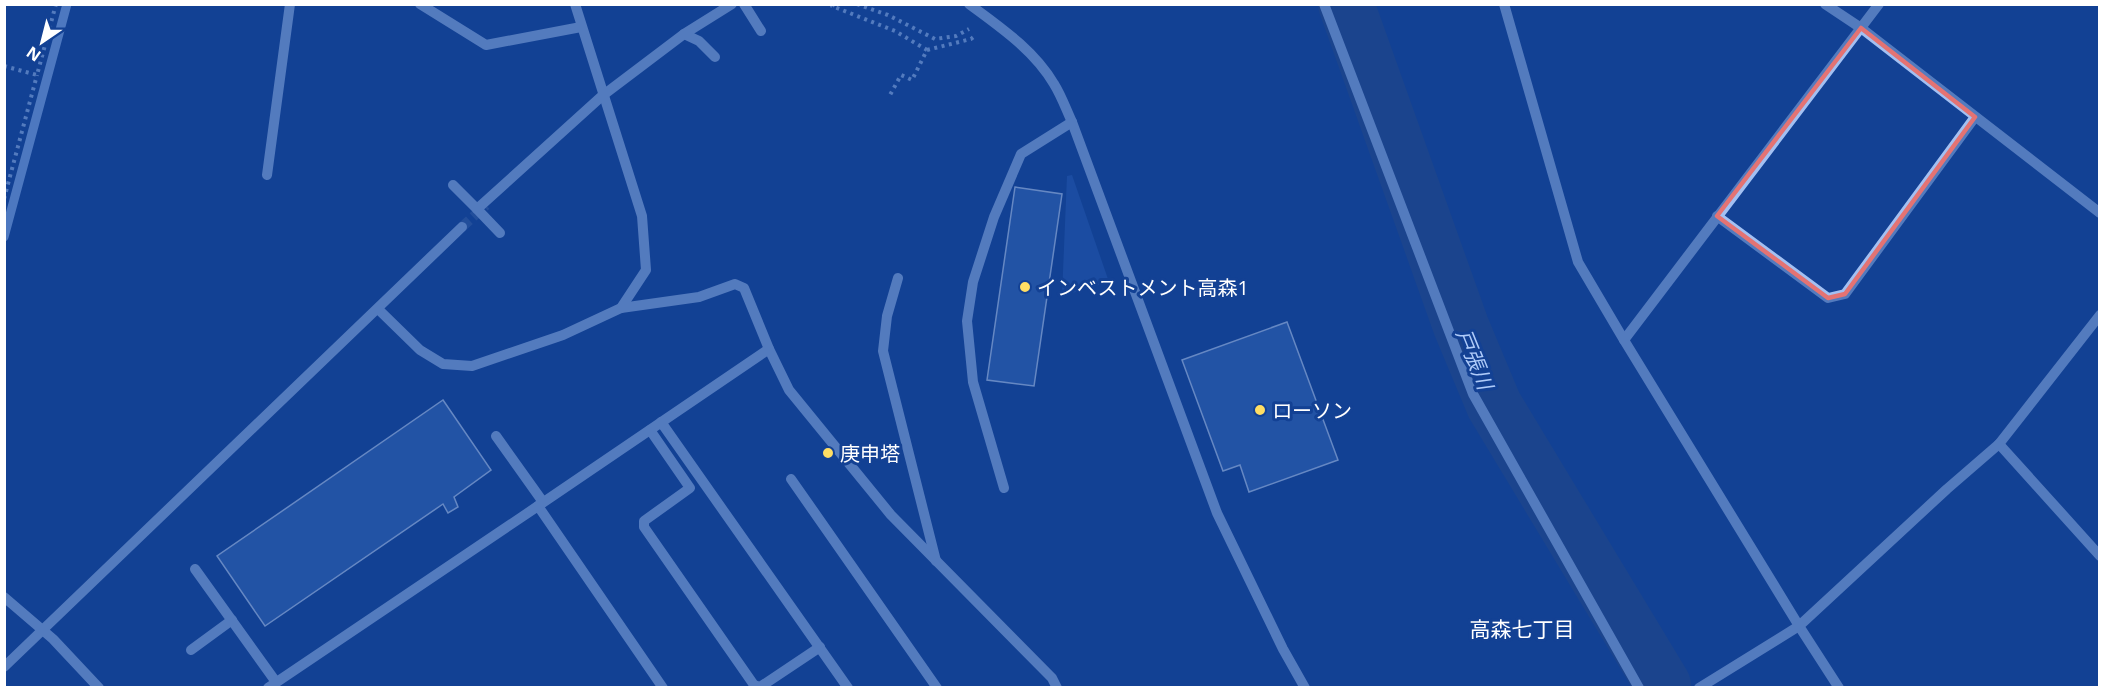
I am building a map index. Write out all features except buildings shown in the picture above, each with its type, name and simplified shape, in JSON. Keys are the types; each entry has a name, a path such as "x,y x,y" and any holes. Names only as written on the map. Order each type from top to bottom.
{"street":[{"path":"267,175 290,4"},
{"path":"420,4 486,45 581,27"},
{"path":"575,4 602,96 642,216 646,270 621,308"},
{"path":"477,209 602,96 684,34 732,4"},
{"path":"744,4 761,31"},
{"path":"969,4 1009,33 1054,83 1072,122 1217,513 1283,649 1305,687"},
{"path":"1324,4 1473,394 1639,687"},
{"path":"1504,4 1578,262 1799,626 1839,687"},
{"path":"1826,4 1861,28 2100,213"},
{"path":"1624,340 1879,4"},
{"path":"684,34 699,41 715,57"},
{"path":"1717,216 1828,298 1845,294 1975,117"},
{"path":"1004,488 973,382 968,321 973,282 994,217 1021,154 1072,122"},
{"path":"453,185 500,233"},
{"path":"4,667 462,227"},
{"path":"898,278 887,316 884,351 936,562"},
{"path":"378,309 420,350 444,364 472,366 563,335 621,308 699,297 735,284 744,288 769,350 789,390 891,514 1052,678 1057,687"},
{"path":"1699,687 1799,626 1999,444 2100,315"},
{"path":"195,569 232,620 272,685 769,350"},
{"path":"661,422 848,687"},
{"path":"650,430 690,488 644,521 644,527 754,685 760,687 820,648"},
{"path":"496,436 663,687"},
{"path":"1999,444 2100,556"},
{"path":"791,479 937,687"},
{"path":"4,597 53,639 99,687"},
{"path":"191,650 232,620"}],"path":[{"path":"4,199 56,4"},
{"path":"834,4 832,6 895,31 927,50 971,39 991,20"},
{"path":"857,4 888,15 935,39 956,36 991,20"},
{"path":"890,95 901,75 912,80 927,50"},
{"path":"4,66 37,75"}],"highlighted area":[{"path":"1861,28 1975,117 1845,294 1828,298 1717,216"}],"shaded area":[{"path":"1072,175 1109,282 1062,296 1067,176"}],"waterway":[{"path":"4,237 67,4"},
{"name":"戸張川","path":"1346,4 1461,326 1494,405 1663,685"}],"tunnel":[{"path":"462,227 486,205"}],"place":[{"name":"インベストメント高森1","path":"1025,287"},
{"name":"ローソン","path":"1260,410"},
{"name":"庚申塔","path":"828,453"}],"district":[{"name":"高森七丁目","path":"1522,629"}]}
